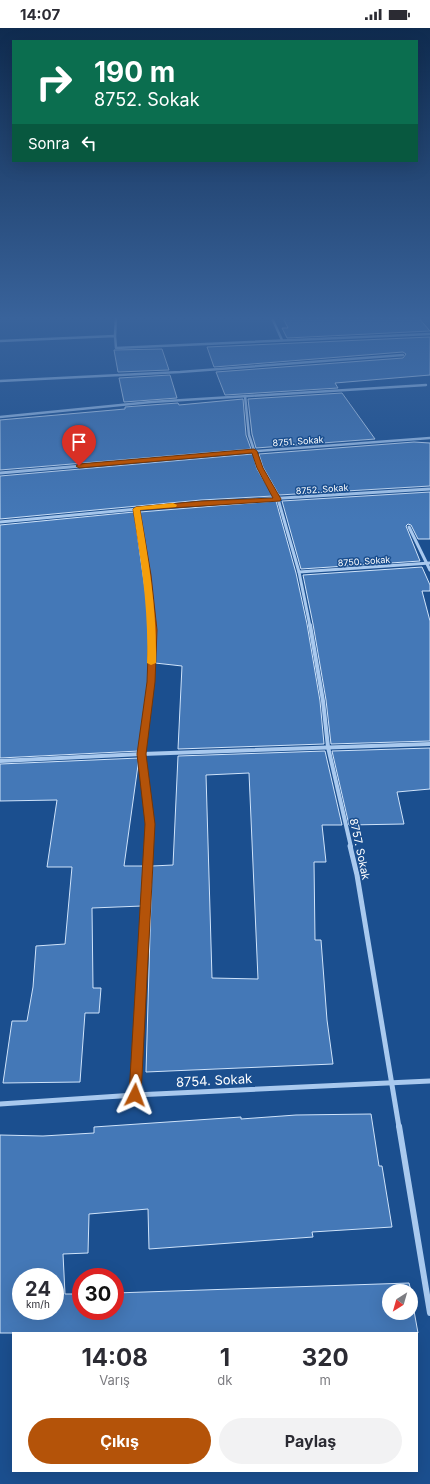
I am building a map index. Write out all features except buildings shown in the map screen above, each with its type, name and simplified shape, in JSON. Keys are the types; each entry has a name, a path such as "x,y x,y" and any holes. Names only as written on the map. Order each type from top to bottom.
{"street":[{"path":"0,417 151,402 426,385"},
{"name":"8757. Sokak","path":"245,396 249,435 260,468 278,499 299,572 323,702 328,747 357,874 430,1313"},
{"name":"8751. Sokak","path":"0,473 254,451 430,438"},
{"name":"8752. Sokak","path":"0,522 202,503 430,489"},
{"path":"135,1095 150,824 142,754 151,682 153,630 147,575 136,509"},
{"path":"409,527 428,563 430,570"},
{"name":"8750. Sokak","path":"299,572 428,563"},
{"path":"0,761 142,754 430,744"},
{"name":"8754. Sokak","path":"0,1104 135,1095 430,1081"}],"slow traffic":[{"path":"151,663 153,630 147,575 136,509 173,505"}],"route":[{"path":"79,466 254,451 260,468 278,499 202,503 136,509 147,575 153,630 151,682 142,754 150,824 135,1095"}]}
